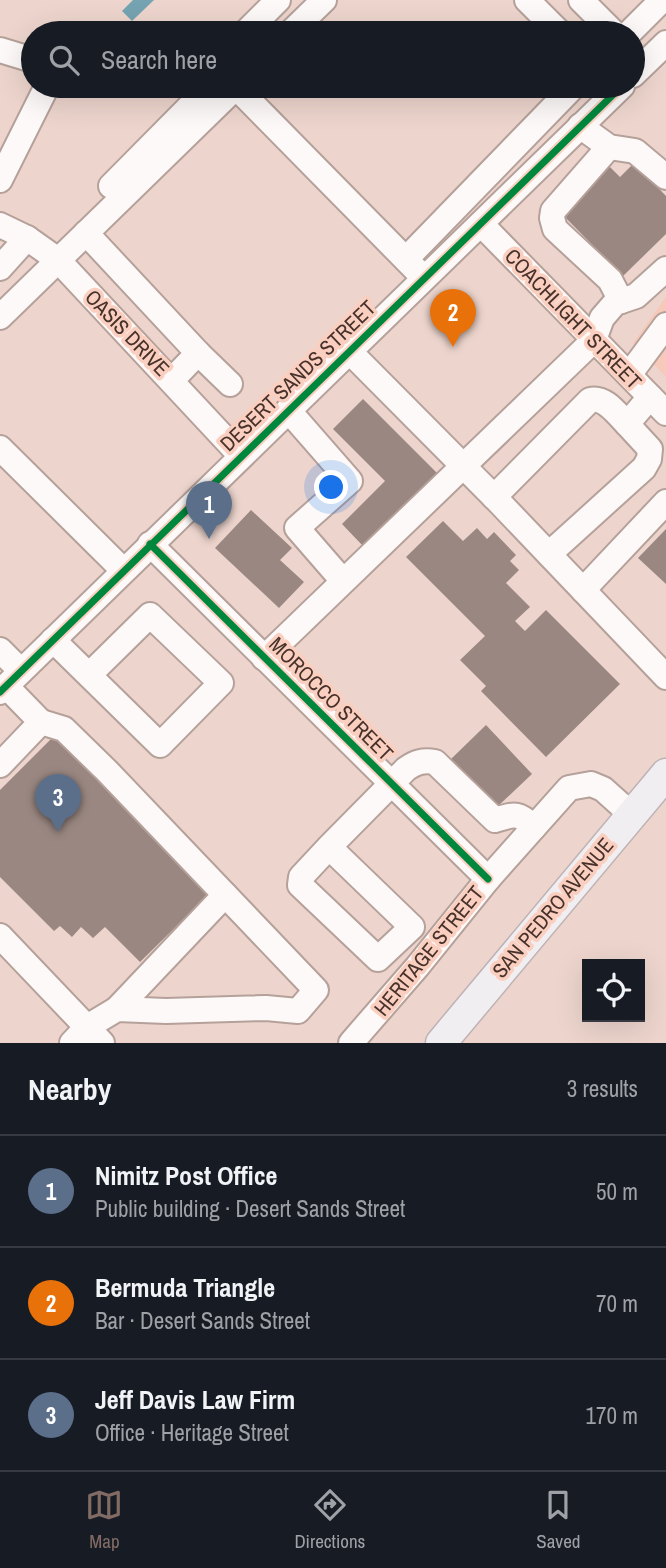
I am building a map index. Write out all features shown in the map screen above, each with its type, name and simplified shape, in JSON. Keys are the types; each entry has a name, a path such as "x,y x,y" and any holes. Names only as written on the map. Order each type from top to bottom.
{"main road":[{"name":"SAN PEDRO AVENUE","path":"440,1043 666,774"}],"street":[{"path":"257,21 278,0"},
{"path":"302,21 324,0"},
{"path":"527,0 547,21"},
{"path":"581,0 602,21"},
{"path":"642,21 659,5"},
{"name":"DESERT SANDS STREET","path":"645,62 666,43"},
{"path":"0,50 21,56"},
{"path":"0,180 41,98"},
{"path":"0,317 52,256 199,98"},
{"path":"52,256 86,233 226,98"},
{"path":"248,98 424,278"},
{"path":"405,259 562,98"},
{"name":"DESERT SANDS STREET","path":"9,683 607,98"},
{"path":"580,126 609,147 635,151 666,177"},
{"path":"609,147 553,211 552,218 555,229 610,280 621,301"},
{"name":"COACHLIGHT STREET","path":"481,224 658,405"},
{"name":"OASIS DRIVE","path":"0,225 27,238 52,256 241,456"},
{"path":"86,233 230,384"},
{"path":"0,268 27,238"},
{"path":"264,657 594,340 602,318 615,303 636,296 666,270"},
{"path":"629,375 666,325"},
{"path":"349,351 494,497 666,677"},
{"path":"172,380 198,353"},
{"path":"494,497 590,400 596,398 602,401 627,424 650,449 644,468 549,554"},
{"path":"627,424 658,405"},
{"path":"288,410 350,481 297,528 343,581"},
{"path":"0,448 123,570"},
{"path":"583,590 666,502"},
{"name":"MOROCCO STREET","path":"150,544 488,879"},
{"path":"53,640 160,745 221,683 150,615 89,675"},
{"path":"0,650 9,683 41,722 64,729 316,990 298,1011 266,1008 166,1012 117,1009"},
{"path":"11,761 41,722"},
{"path":"329,847 412,927 378,959 300,885 301,877 329,847 414,763 425,760 435,762 495,820 515,814 522,816 534,827"},
{"name":"HERITAGE STREET","path":"351,1043 488,879 569,788 591,784 603,789 632,815"},
{"path":"0,936 87,1038 225,895"}],"shaded area":[{"path":"666,297 666,377 633,343"}],"water":[{"path":"133,0 154,0 132,21 122,11"}],"building":[{"path":"634,163 666,196 666,234 623,276 561,213 609,166 620,177"},
{"path":"363,399 437,473 363,546 342,524 385,481 333,429"},
{"path":"251,510 292,548 280,560 304,582 279,608 215,548"},
{"path":"443,521 463,541 477,528 487,539 494,532 516,555 510,561 519,570 506,583 530,607 515,621 525,631 546,610 620,684 546,757 481,691 486,686 460,660 485,636 406,557"},
{"path":"666,529 666,584 638,558"},
{"path":"486,725 532,774 497,807 451,759"},
{"path":"55,735 212,891 140,962 105,927 93,938 81,927 72,937 60,926 54,931 0,877 0,790"}],"cycle path":[{"path":"0,692 610,98"},
{"path":"150,544 488,879"}],"place":[{"name":"Bermuda Triangle","path":"453,347"},
{"name":"Nimitz Post Office","path":"209,539"},
{"name":"Jeff Davis Law Firm","path":"58,832"}]}
